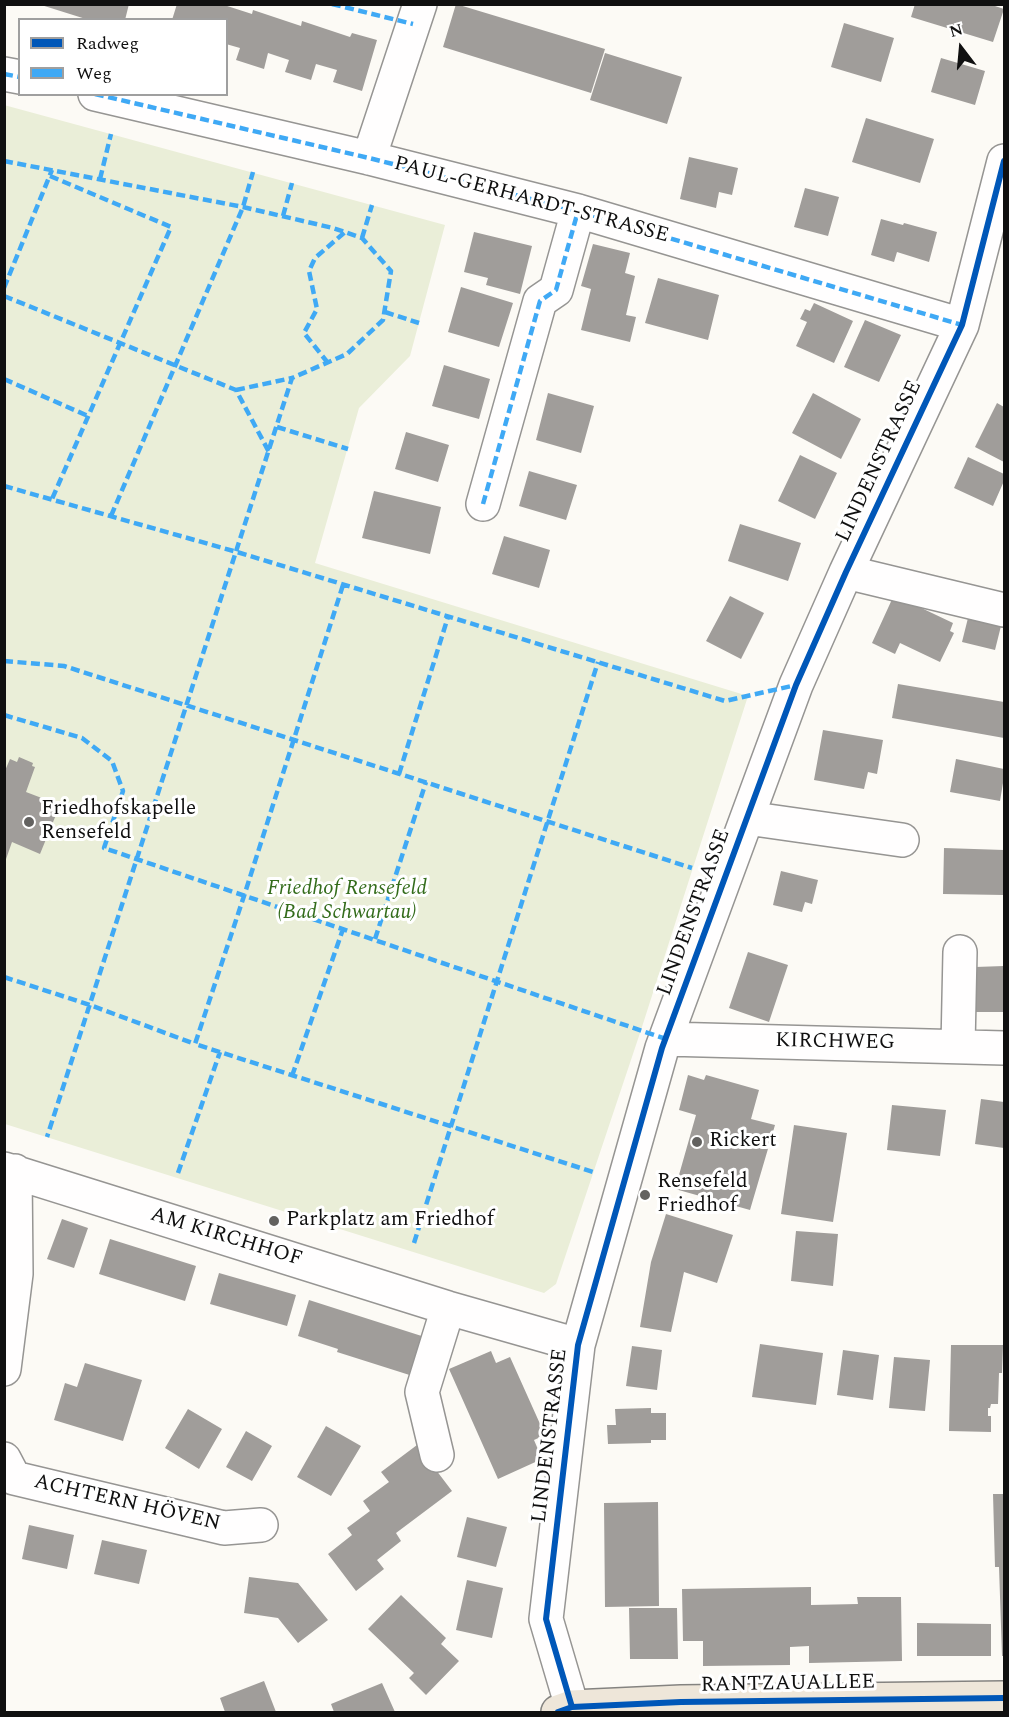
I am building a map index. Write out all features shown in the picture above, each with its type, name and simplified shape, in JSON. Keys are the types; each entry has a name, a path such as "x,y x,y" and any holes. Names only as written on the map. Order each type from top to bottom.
{"main road":[{"name":"RANTZAUALLEE","path":"565,1710 1005,1698"}],"street":[{"path":"369,158 420,4"},
{"name":"PAUL-GERHARDT-STRASSE","path":"104,96 369,158 578,211 962,325"},
{"name":"LINDENSTRASSE","path":"565,1710 546,1619 578,1345 666,1039 796,685 846,572 962,325 1003,170"},
{"path":"483,504 540,301 556,290 578,211"},
{"path":"846,572 1005,610"},
{"path":"747,819 902,840"},
{"path":"958,1046 960,952"},
{"name":"KIRCHWEG","path":"666,1039 1005,1048"},
{"path":"4,1369 16,1274 10,1170"},
{"name":"AM KIRCHHOF","path":"10,1170 448,1308 578,1345"},
{"path":"437,1455 422,1392 448,1308"},
{"name":"ACHTERN HÖVEN","path":"4,1459 14,1478 224,1528 261,1525"}],"green space":[{"name":"Friedhof Rensefeld (Bad Schwartau)","path":"4,105 445,225 410,356 359,408 315,563 748,696 641,1030 556,1284 544,1293 5,1124"}],"building":[{"path":"38,4 129,4 126,18 83,18"},
{"path":"177,4 221,4 252,14 253,10 301,26 302,21 350,37 352,33 377,40 362,91 333,82 337,70 316,64 311,80 285,72 289,60 268,53 264,69 236,60 240,48 228,45 228,18 173,18"},
{"path":"456,4 605,49 591,93 443,47"},
{"path":"915,4 989,4 1004,9 993,42 911,17"},
{"path":"844,23 894,38 881,82 831,67"},
{"path":"605,53 682,77 667,124 590,100"},
{"path":"941,58 985,71 975,105 931,92"},
{"path":"866,118 934,139 920,183 852,162"},
{"path":"689,157 738,168 732,195 719,192 716,208 680,199"},
{"path":"805,188 839,197 828,236 794,227"},
{"path":"881,219 937,232 929,262 897,252 894,262 871,255"},
{"path":"474,232 532,246 520,294 486,285 488,278 464,272"},
{"path":"593,244 630,253 625,273 635,276 626,315 636,317 630,342 581,330 591,289 581,286"},
{"path":"658,278 719,295 708,340 645,323"},
{"path":"461,287 513,303 499,347 448,332"},
{"path":"814,303 853,321 834,363 796,346 807,322 800,319 805,309 810,311"},
{"path":"865,320 901,335 879,382 844,367"},
{"path":"444,365 490,379 479,419 432,406"},
{"path":"548,393 594,406 581,453 536,440"},
{"path":"813,393 861,419 841,459 792,433"},
{"path":"997,403 1004,407 1004,462 975,447"},
{"path":"406,432 449,445 438,482 395,469"},
{"path":"800,455 837,473 815,519 778,501"},
{"path":"968,457 1004,474 1004,481 993,506 954,488"},
{"path":"529,471 577,485 566,520 519,506"},
{"path":"374,491 441,507 430,554 362,538"},
{"path":"740,524 801,543 788,581 728,561"},
{"path":"504,536 550,550 539,588 492,574"},
{"path":"894,595 953,623 950,631 954,633 940,662 900,643 895,654 872,643"},
{"path":"730,596 764,613 741,659 706,641"},
{"path":"970,610 1003,618 995,650 962,642"},
{"path":"898,684 1004,702 1004,738 892,718"},
{"path":"823,730 883,740 877,774 868,772 864,789 814,780"},
{"name":"Friedhofskapelle Rensefeld","path":"19,757 33,763 32,766 35,767 26,792 60,805 40,854 12,842 5,862 4,773 10,759 17,762"},
{"path":"956,759 1004,769 1000,801 950,792"},
{"path":"944,848 1004,850 1004,895 943,894"},
{"path":"781,871 818,880 812,904 805,902 802,912 773,905"},
{"path":"748,952 788,965 769,1022 729,1008"},
{"path":"1004,966 1004,1012 975,1012 975,967"},
{"path":"688,1075 704,1080 706,1075 759,1090 751,1119 775,1125 750,1210 675,1189 696,1115 679,1110"},
{"path":"981,1099 1004,1102 1004,1148 975,1144"},
{"path":"892,1105 946,1110 940,1156 887,1150"},
{"path":"794,1125 847,1133 833,1222 781,1214"},
{"path":"666,1214 733,1235 717,1283 684,1272 671,1332 640,1327 651,1262"},
{"path":"62,1219 88,1228 74,1268 47,1259"},
{"path":"796,1231 838,1234 833,1286 791,1281"},
{"path":"110,1239 196,1266 185,1301 99,1274"},
{"path":"219,1273 296,1295 287,1326 210,1304"},
{"path":"309,1300 431,1339 419,1378 337,1352 338,1349 298,1336"},
{"path":"760,1344 823,1353 816,1405 752,1397"},
{"path":"951,1345 1003,1345 998,1404 991,1404 988,1408 988,1416 991,1416 991,1432 949,1431"},
{"path":"632,1346 662,1350 657,1390 626,1386"},
{"path":"843,1350 879,1355 873,1400 837,1395"},
{"path":"491,1351 496,1363 510,1357 545,1435 534,1440 542,1459 498,1479 449,1369"},
{"path":"894,1357 930,1360 925,1411 889,1408"},
{"path":"85,1363 142,1380 123,1441 54,1420 65,1383 77,1387"},
{"path":"651,1408 651,1413 666,1413 666,1440 651,1440 651,1443 608,1444 607,1425 616,1425 615,1409"},
{"path":"188,1409 222,1429 199,1469 165,1448"},
{"path":"326,1426 361,1446 331,1496 297,1477"},
{"path":"246,1431 272,1446 252,1481 226,1467"},
{"path":"417,1445 452,1491 396,1533 401,1541 377,1560 384,1569 356,1591 328,1554 352,1535 347,1528 370,1511 363,1501 389,1482 381,1472"},
{"path":"993,1494 1004,1494 1004,1656 1002,1656 999,1567 995,1567"},
{"path":"658,1502 659,1606 605,1607 604,1503"},
{"path":"467,1517 507,1527 496,1567 457,1557"},
{"path":"29,1525 74,1535 67,1569 22,1559"},
{"path":"102,1540 147,1550 139,1584 94,1574"},
{"path":"249,1577 298,1583 328,1620 298,1643 278,1618 244,1613"},
{"path":"467,1580 503,1588 492,1638 456,1630"},
{"path":"811,1587 811,1605 858,1604 857,1597 901,1597 902,1661 809,1663 809,1646 790,1647 790,1665 703,1666 703,1641 683,1641 682,1589"},
{"path":"401,1595 446,1638 441,1644 459,1661 426,1695 409,1678 414,1673 368,1629"},
{"path":"629,1608 677,1608 678,1659 630,1659"},
{"path":"917,1623 991,1624 991,1656 917,1656"},
{"path":"264,1681 276,1712 225,1712 220,1698"},
{"path":"382,1683 395,1712 334,1712 331,1704"}],"marked path":[{"path":"332,4 413,24"},
{"path":"4,74 18,77"},
{"path":"104,96 369,158 578,211 962,325"},
{"path":"100,179 111,134"},
{"path":"4,161 243,207 333,228 362,238 391,271 383,320 347,354 292,378 47,1137"},
{"path":"4,288 52,170"},
{"path":"111,516 243,207 253,172"},
{"path":"50,176 171,227 52,499"},
{"path":"283,216 292,183"},
{"path":"362,238 372,205"},
{"path":"483,504 540,301 556,290 578,211"},
{"path":"328,363 304,333 317,309 309,271 315,258 345,232"},
{"path":"4,296 236,390 269,452"},
{"path":"385,312 419,323"},
{"path":"236,390 292,378"},
{"path":"4,379 88,416"},
{"path":"277,427 348,449"},
{"path":"4,486 237,552 725,701 796,685"},
{"path":"343,585 195,1044 593,1172"},
{"path":"399,774 448,617"},
{"path":"4,661 64,666 692,868"},
{"path":"414,1243 598,662"},
{"path":"4,715 82,738 112,761 123,791 104,848 666,1039"},
{"path":"375,939 426,782"},
{"path":"292,1076 343,929"},
{"path":"4,977 90,1005 195,1044"},
{"path":"178,1173 220,1052"}],"cycle path":[{"path":"572,1707 546,1619 578,1345 662,1048 796,685 846,572 962,325 1004,161"},
{"path":"558,1712 572,1707 681,1702 1004,1698"}],"place":[{"name":"Friedhofskapelle Rensefeld","path":"29,822"},
{"name":"Rickert","path":"697,1142"},
{"name":"Rensefeld Friedhof","path":"645,1195"},
{"name":"Parkplatz am Friedhof","path":"274,1221"}]}
